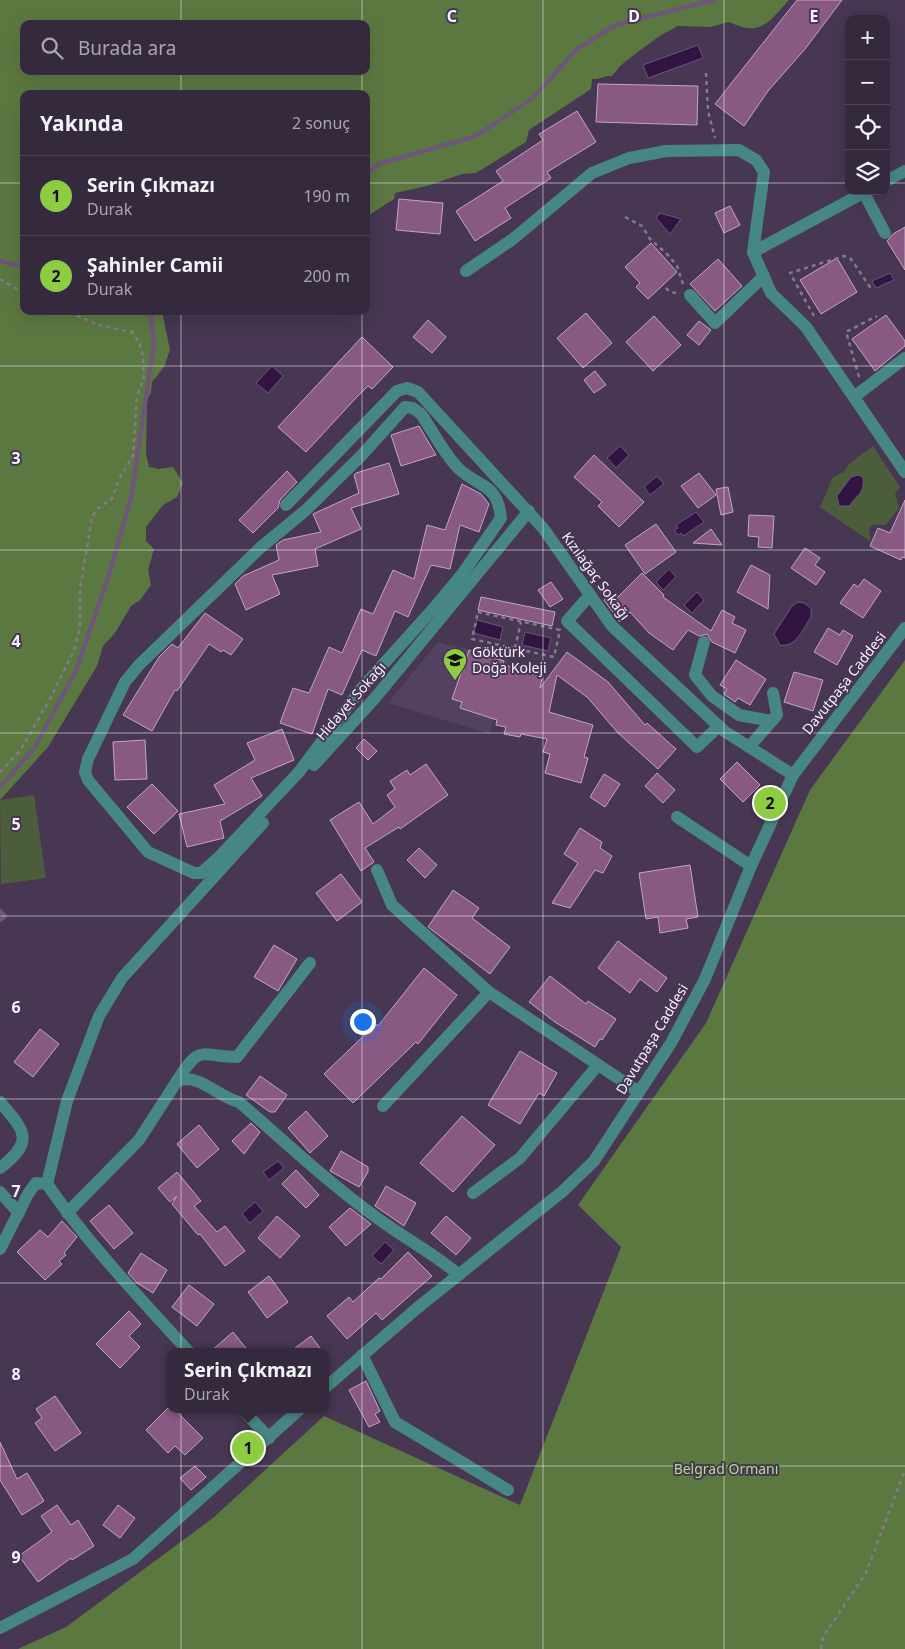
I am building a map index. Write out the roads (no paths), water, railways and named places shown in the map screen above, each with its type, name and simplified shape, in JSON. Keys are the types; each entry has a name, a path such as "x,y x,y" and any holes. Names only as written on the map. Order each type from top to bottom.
{"street":[{"path":"466,271 513,239 592,173 629,158 666,151 739,150 756,160 764,172 753,252 771,293 804,325 858,394 905,472"},
{"path":"890,179 905,171"},
{"path":"753,252 860,195"},
{"path":"867,195 885,233"},
{"path":"687,290 715,323 764,276"},
{"path":"858,394 905,358"},
{"name":"Kızılağaç Sokağı","path":"286,505 397,391 406,388 418,392 543,528 612,626 719,726 794,775"},
{"path":"405,407 413,408 421,414 458,468 493,491 500,504 502,518 434,608 362,689 299,772 201,872 194,873 182,870 148,852 88,780 85,772 88,759 125,682 175,628 260,548 306,510 361,456 405,407"},
{"path":"458,468 474,452"},
{"name":"Hidayet Sokağı","path":"47,1184 67,1101 99,1016 122,978 375,698 528,511"},
{"path":"590,595 567,621 696,747 719,726"},
{"name":"Davutpaşa Caddesi","path":"329,1384 362,1355 578,1178 594,1161 671,1043 706,979 750,866 794,775 905,628"},
{"path":"704,642 696,675 712,696 739,715 772,721"},
{"path":"749,747 777,715 773,693"},
{"path":"677,818 750,866"},
{"path":"377,870 392,905 489,992 639,1092"},
{"path":"67,1212 139,1140 191,1059 203,1054 238,1057 310,963"},
{"path":"383,1106 489,992"},
{"path":"472,1193 520,1158 598,1065"},
{"path":"177,1081 195,1078 225,1098 239,1102 342,1190 390,1227 420,1245 459,1275"},
{"path":"0,1102 21,1126 23,1140 16,1156 0,1168"},
{"path":"0,1249 36,1183 47,1184 67,1212 117,1273 185,1348"},
{"path":"0,1192 19,1213"},
{"path":"362,1355 395,1422 508,1490"},
{"path":"246,1413 268,1438"},
{"path":"0,1628 133,1559 296,1413"}],"waterway":[{"path":"370,171 379,164 476,136 533,98 576,50 615,25 714,0"},
{"path":"0,261 20,266"},
{"path":"0,787 35,747 76,670 108,578 131,498 154,343 150,315"},
{"path":"0,911 5,916 0,920"}],"place":[{"name":"Göktürk Doğa Koleji","path":"455,681"},
{"name":"Şahinler Camii","path":"770,803"},
{"name":"Serin Çıkmazı","path":"248,1448"}],"park label":[{"name":"Belgrad Ormanı","path":"726,1469"}]}
